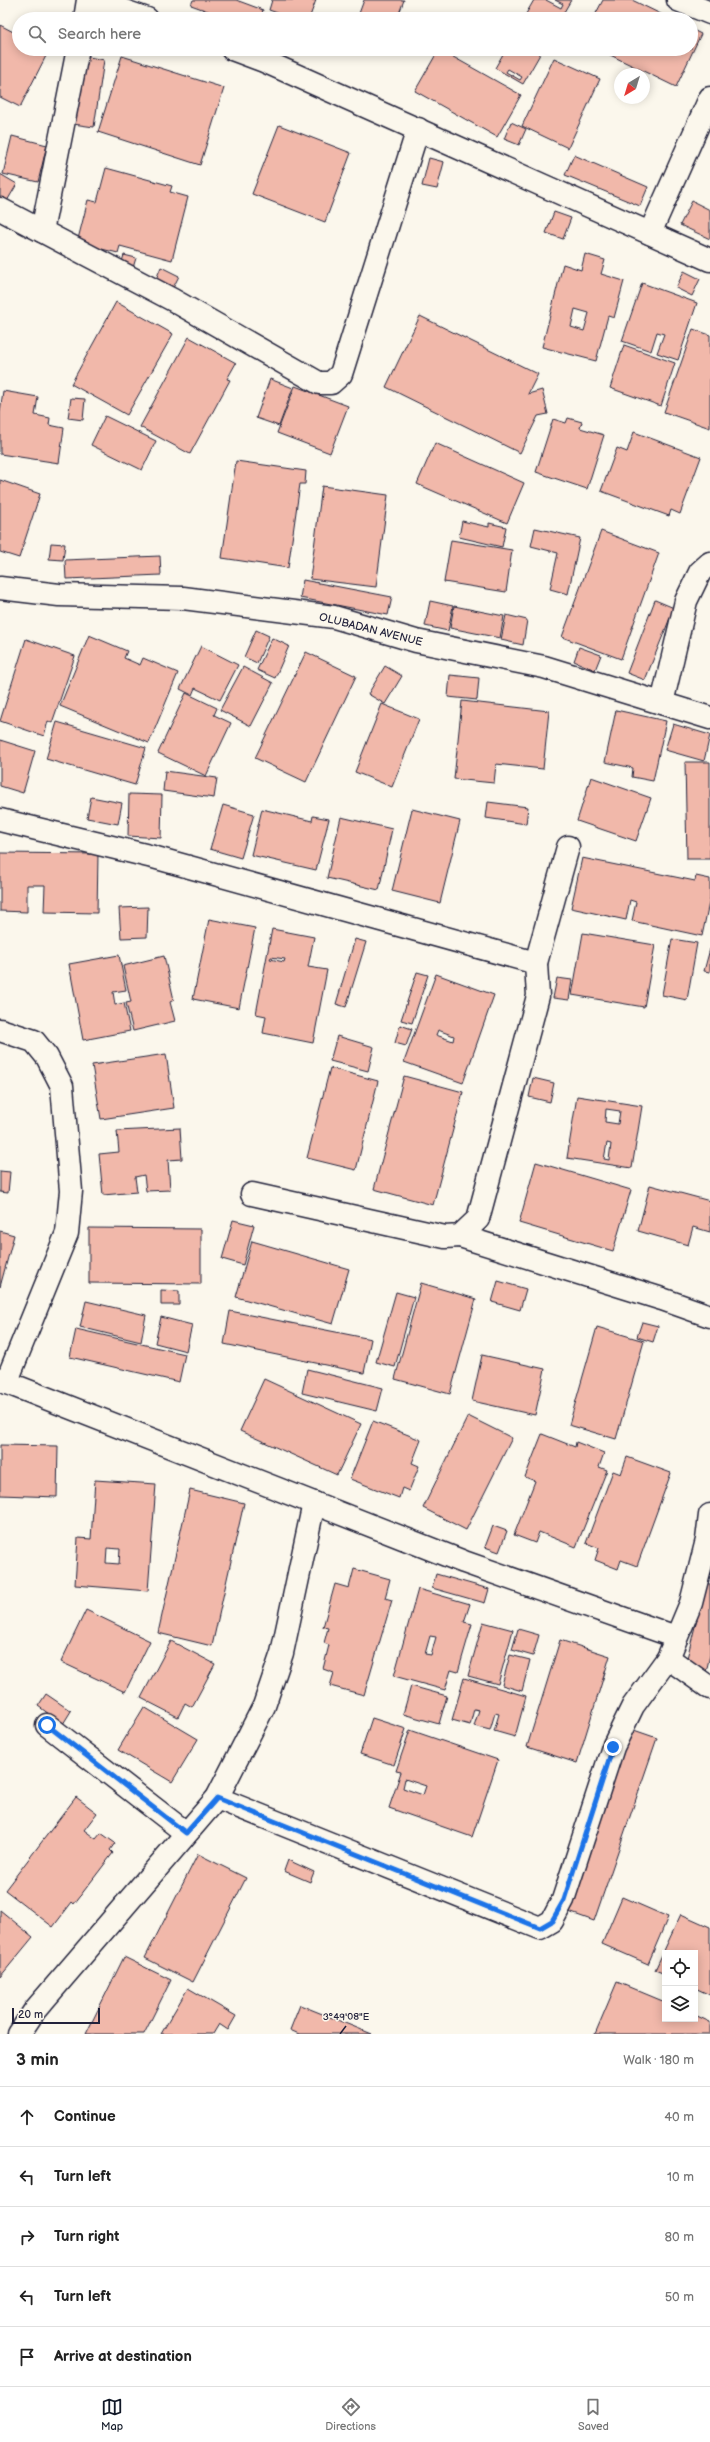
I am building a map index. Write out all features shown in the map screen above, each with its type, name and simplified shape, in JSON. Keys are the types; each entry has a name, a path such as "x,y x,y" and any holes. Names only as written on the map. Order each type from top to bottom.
{"street":[{"path":"85,12 88,0"},
{"path":"93,0 127,12"},
{"path":"678,0 710,13"},
{"path":"42,231 77,56"},
{"path":"252,56 710,260"},
{"path":"650,233 710,98"},
{"path":"0,209 173,300 319,383 331,383 341,374 418,129"},
{"path":"662,703 686,601 700,572 710,562"},
{"name":"OLUBADAN AVENUE","path":"0,588 59,595 183,598 334,618 416,641 544,667 710,718"},
{"path":"0,820 152,857 536,963"},
{"path":"460,1236 478,1219 538,996 536,963 568,846"},
{"path":"0,1030 34,1041 47,1057 62,1086 71,1191 67,1233 3,1381 464,1562 676,1638"},
{"path":"252,1194 445,1237 460,1236 710,1316"},
{"path":"19,2034 35,2010 217,1798 264,1706 269,1693 282,1653 314,1503"},
{"path":"217,1798 540,1928 552,1921 564,1900 613,1747 633,1706 668,1658 691,1603 707,1540 710,1515"},
{"path":"668,1658 710,1688"},
{"path":"47,1725 186,1833"}],"building":[{"path":"193,0 236,0 263,10 262,12 210,12 191,5"},
{"path":"272,0 316,0 312,12 275,12 269,10"},
{"path":"364,0 404,0 400,12 360,12"},
{"path":"534,0 546,0 561,8 563,4 555,0 571,0 564,12 527,12"},
{"path":"603,0 632,0 657,12 597,12"},
{"path":"0,25 12,31 12,56 46,56 20,107 0,97"},
{"path":"698,32 701,34 698,40"},
{"path":"84,56 104,60 94,127 73,124"},
{"path":"122,56 224,88 200,165 98,132"},
{"path":"435,56 451,56 521,95 497,137 415,91"},
{"path":"502,56 539,56 523,84 495,68","holes":["508,69 522,77 520,80 506,72"]},
{"path":"612,56 691,56 676,87 650,74 650,68 637,68"},
{"path":"554,58 600,79 568,148 522,126"},
{"path":"511,122 526,129 519,145 504,139"},
{"path":"279,125 351,153 325,222 252,194"},
{"path":"12,136 47,145 38,182 3,174"},
{"path":"574,155 648,187 640,206 565,175"},
{"path":"429,158 444,162 437,189 422,186"},
{"path":"106,168 172,186 170,192 188,197 172,260 120,246 118,253 77,243 88,200 97,202"},
{"path":"0,174 17,184 7,201 0,198"},
{"path":"692,201 710,210 710,239 680,225"},
{"path":"554,212 571,218 563,239 546,233"},
{"path":"585,254 605,260 601,274 624,281 614,318 608,316 596,361 542,347 563,264 581,270","holes":["575,309 589,313 584,331 571,327"]},
{"path":"124,255 136,258 132,271 120,268"},
{"path":"161,267 179,276 171,292 154,284"},
{"path":"684,271 700,279 692,296 676,288"},
{"path":"642,283 697,303 678,360 657,353 664,334 657,332 651,351 622,341"},
{"path":"116,302 173,334 127,415 71,384"},
{"path":"420,316 538,374 528,394 542,390 548,414 538,416 520,453 386,387"},
{"path":"693,329 710,335 710,428 664,412"},
{"path":"189,337 236,363 227,379 230,380 190,454 140,427"},
{"path":"624,345 675,363 661,406 610,388"},
{"path":"270,379 293,388 279,426 256,418"},
{"path":"295,386 348,406 330,453 277,433"},
{"path":"3,391 38,397 35,415 50,418 49,425 64,428 59,463 0,454 0,412"},
{"path":"71,398 85,399 83,420 68,418"},
{"path":"105,416 156,441 142,470 91,445"},
{"path":"568,418 582,422 580,428 604,435 587,489 536,472 553,419 566,423"},
{"path":"634,432 701,457 680,514 671,510 669,516 601,491 617,448 627,452"},
{"path":"435,443 524,483 507,523 417,484"},
{"path":"236,461 306,471 305,484 300,484 288,568 222,558"},
{"path":"0,480 40,494 19,558 0,552"},
{"path":"322,486 388,495 376,587 310,579"},
{"path":"462,521 489,527 489,523 506,527 502,547 459,537"},
{"path":"535,528 580,538 568,594 550,589 558,553 531,546"},
{"path":"601,531 659,553 621,659 562,637"},
{"path":"451,540 512,550 506,592 444,582"},
{"path":"51,543 65,544 63,560 49,559"},
{"path":"160,556 161,575 66,579 65,560"},
{"path":"303,580 392,597 388,615 300,598"},
{"path":"655,600 674,608 645,680 627,673"},
{"path":"430,601 453,606 448,631 425,626"},
{"path":"454,606 504,616 500,638 450,628"},
{"path":"506,615 527,620 523,645 501,640"},
{"path":"256,630 269,636 257,663 244,657"},
{"path":"89,635 127,651 124,658 140,665 143,658 178,673 149,743 60,706"},
{"path":"272,638 289,646 275,678 257,670"},
{"path":"26,639 75,656 52,723 48,721 44,736 0,721"},
{"path":"201,646 238,665 220,700 195,688 192,695 180,689"},
{"path":"579,647 601,655 595,670 574,661"},
{"path":"306,652 356,676 306,782 255,758"},
{"path":"385,666 402,676 385,704 368,694"},
{"path":"243,667 273,683 251,726 220,710"},
{"path":"450,675 479,678 477,700 448,697"},
{"path":"186,693 217,708 214,715 231,723 206,776 158,753"},
{"path":"462,701 549,711 543,769 496,764 494,783 454,779"},
{"path":"382,704 419,719 392,787 355,772"},
{"path":"616,710 666,721 653,781 632,777 633,768 605,762"},
{"path":"57,722 146,748 135,785 46,759"},
{"path":"673,724 710,735 704,761 665,750"},
{"path":"0,740 35,751 23,793 0,786"},
{"path":"685,762 710,762 710,859 687,859"},
{"path":"165,771 217,778 214,798 163,791"},
{"path":"591,777 651,798 636,841 577,821"},
{"path":"129,794 162,795 161,838 128,836"},
{"path":"91,797 122,803 118,824 87,818"},
{"path":"488,802 528,807 526,824 486,818"},
{"path":"223,805 254,814 241,858 210,849"},
{"path":"262,809 312,821 313,816 329,819 316,870 251,855"},
{"path":"412,809 460,821 440,903 392,891"},
{"path":"341,817 392,829 379,890 327,878"},
{"path":"0,853 98,854 97,913 44,912 45,885 27,885 27,912 0,911"},
{"path":"582,858 695,881 696,876 710,879 710,898 702,936 632,921 636,902 630,900 626,920 571,908"},
{"path":"148,907 147,937 121,938 119,908"},
{"path":"209,919 255,928 239,1008 193,999"},
{"path":"272,929 314,937 308,967 327,970 313,1043 263,1033 266,1016 256,1014","holes":["271,957 285,959 284,962 270,959"]},
{"path":"583,933 655,945 644,1007 572,995"},
{"path":"355,939 366,942 346,1007 336,1004"},
{"path":"672,939 697,943 687,1000 662,995"},
{"path":"710,949 710,972 704,971"},
{"path":"119,955 126,990 113,992 115,1005 124,1003 130,1031 83,1040 69,964"},
{"path":"164,956 174,1000 170,1002 175,1021 133,1031 126,1003 131,1002 123,966"},
{"path":"417,972 428,975 412,1023 401,1020"},
{"path":"436,974 494,995 463,1083 404,1062","holes":["438,1030 454,1036 453,1041 436,1035"]},
{"path":"557,978 572,980 569,1000 553,998"},
{"path":"400,1025 412,1029 406,1046 395,1043"},
{"path":"337,1036 374,1047 368,1071 330,1061"},
{"path":"166,1054 174,1108 101,1119 92,1065"},
{"path":"330,1068 378,1081 356,1170 307,1158"},
{"path":"404,1076 463,1092 433,1205 374,1189"},
{"path":"533,1078 554,1083 550,1102 529,1097"},
{"path":"577,1096 642,1106 632,1168 567,1158","holes":["606,1109 620,1111 618,1124 605,1122","607,1143 611,1144 609,1160 604,1159"]},
{"path":"180,1128 182,1159 168,1160 170,1190 146,1191 144,1175 135,1177 137,1192 103,1195 99,1154 119,1152 117,1131"},
{"path":"536,1162 631,1190 613,1251 519,1223"},
{"path":"0,1171 10,1172 8,1193 0,1192"},
{"path":"650,1185 710,1201 710,1232 693,1227 688,1245 638,1231"},
{"path":"233,1220 254,1225 243,1265 222,1259"},
{"path":"89,1228 201,1229 201,1284 89,1283"},
{"path":"0,1231 14,1235 0,1287"},
{"path":"252,1241 349,1269 333,1324 236,1297"},
{"path":"498,1281 526,1289 520,1310 492,1302"},
{"path":"421,1283 476,1299 450,1394 395,1379"},
{"path":"161,1290 179,1291 179,1305 161,1305"},
{"path":"396,1292 414,1297 395,1367 376,1362"},
{"path":"86,1301 146,1315 141,1342 80,1327"},
{"path":"230,1311 371,1339 364,1373 224,1344"},
{"path":"161,1317 192,1325 186,1351 155,1343"},
{"path":"642,1322 658,1326 653,1342 637,1337"},
{"path":"597,1327 644,1341 616,1439 569,1425"},
{"path":"76,1329 185,1354 179,1382 70,1357"},
{"path":"482,1355 545,1369 535,1415 472,1401"},
{"path":"307,1369 383,1388 377,1411 302,1393"},
{"path":"264,1379 361,1424 337,1475 240,1431"},
{"path":"468,1416 512,1438 466,1530 423,1508"},
{"path":"373,1421 421,1440 412,1463 419,1466 409,1491 402,1488 399,1498 350,1479"},
{"path":"542,1434 575,1447 576,1442 604,1453 599,1467 607,1470 576,1547 539,1532 535,1543 514,1535 535,1481 525,1477"},
{"path":"0,1445 58,1446 57,1497 0,1495"},
{"path":"627,1457 671,1473 637,1566 621,1560 618,1569 595,1560 599,1548 586,1543 613,1471 621,1474"},
{"path":"95,1480 156,1484 148,1591 75,1585 78,1538 91,1539","holes":["107,1548 120,1549 119,1564 106,1563"]},
{"path":"190,1490 244,1503 212,1646 158,1633"},
{"path":"493,1526 507,1531 499,1552 485,1547"},
{"path":"354,1569 390,1579 385,1598 392,1600 364,1695 330,1686 334,1673 323,1669 329,1645 324,1643 328,1628 323,1627 335,1584 349,1588"},
{"path":"436,1574 489,1589 485,1603 432,1588"},
{"path":"706,1583 710,1584 710,1655 706,1672 685,1666"},
{"path":"418,1589 470,1604 464,1622 472,1624 458,1672 451,1670 445,1690 394,1676","holes":["430,1636 436,1637 431,1655 425,1654"]},
{"path":"86,1610 150,1641 125,1692 61,1662"},
{"path":"483,1622 513,1630 498,1684 468,1676"},
{"path":"518,1629 539,1635 533,1656 512,1650"},
{"path":"560,1640 610,1656 577,1763 527,1747"},
{"path":"171,1641 215,1664 192,1707 185,1703 178,1717 141,1698"},
{"path":"510,1655 530,1660 522,1691 502,1685"},
{"path":"464,1678 526,1696 515,1737 494,1731 499,1714 495,1713 490,1730 474,1726 479,1710 474,1709 470,1725 452,1720"},
{"path":"411,1686 447,1696 439,1724 403,1714"},
{"path":"46,1694 71,1711 63,1724 38,1706"},
{"path":"144,1707 198,1739 172,1782 118,1750"},
{"path":"372,1718 406,1729 394,1765 360,1754"},
{"path":"628,1728 657,1738 594,1921 566,1911"},
{"path":"410,1730 498,1760 472,1837 389,1808 401,1772 396,1771","holes":["405,1779 426,1786 423,1795 403,1788"]},
{"path":"76,1797 97,1813 84,1830 96,1839 101,1833 115,1843 110,1850 113,1853 74,1904 72,1902 53,1927 5,1890"},
{"path":"198,1854 246,1878 193,1982 145,1958"},
{"path":"288,1860 314,1872 310,1882 284,1871"},
{"path":"622,1897 668,1917 648,1964 602,1944"},
{"path":"0,1910 33,1937 0,1977"},
{"path":"681,1914 710,1927 710,1995 698,1989 698,1950 664,1950"},
{"path":"662,1955 662,1973 655,1970"},
{"path":"124,1957 171,1980 144,2034 86,2034"},
{"path":"617,1982 662,2001 662,2022 698,2022 698,2016 710,2022 710,2034 595,2034"},
{"path":"188,1988 236,2016 228,2030 219,2024 213,2034 161,2034"},
{"path":"300,2005 372,2034 299,2034 290,2030"}],"route":[{"path":"47,1725 186,1833 217,1798 540,1928 552,1921 564,1900 613,1747"}]}
